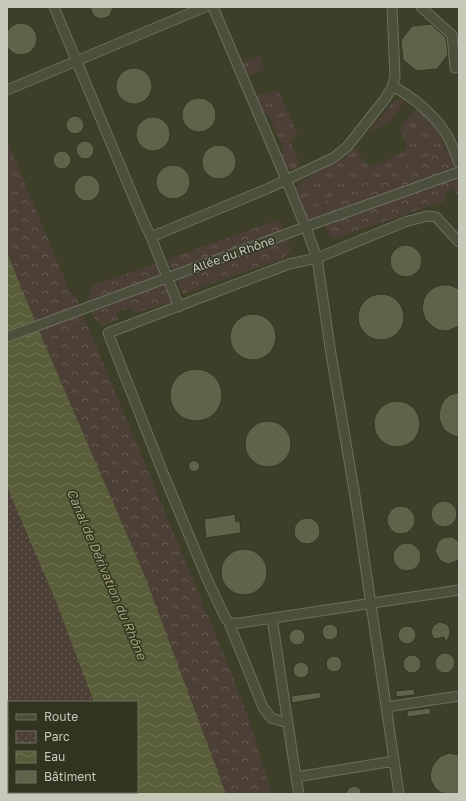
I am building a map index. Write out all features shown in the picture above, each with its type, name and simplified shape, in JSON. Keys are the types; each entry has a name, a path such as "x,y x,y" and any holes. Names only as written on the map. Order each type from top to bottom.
{"street":[{"path":"54,7 165,272"},
{"path":"7,90 205,7"},
{"path":"213,7 303,221"},
{"path":"151,237 268,188 333,158 347,147 385,99 395,77 392,7"},
{"path":"421,7 452,35 455,68"},
{"path":"392,86 404,92 432,116 446,133 459,163"},
{"name":"Allée du Rhône","path":"7,337 459,172"},
{"path":"288,723 271,718 263,707 229,623 205,574 161,468 108,333 289,264 317,258 406,222 426,216 436,217 459,242"},
{"path":"308,233 317,258 399,794"},
{"path":"170,284 179,307"},
{"path":"229,623 240,623 459,590"},
{"path":"272,618 299,794"},
{"path":"386,707 459,696"},
{"path":"296,777 394,761"}],"green space":[{"path":"259,56 265,69 249,76 243,63"},
{"path":"278,89 298,136 290,140 299,162 297,168 290,170 282,160 283,148 269,115 264,114 256,97"},
{"path":"406,99 389,123 368,133 394,101"},
{"path":"421,109 437,129 442,140 444,152 379,177 316,206 321,217 309,223 296,188 306,179 343,158 358,146 360,146 358,151 364,163 371,166 404,151 407,146 400,129 412,112"},
{"path":"7,140 69,290 76,297 231,672 249,720 272,794 226,794 144,574 7,253"},
{"path":"459,144 459,194 457,194 453,188 446,192 444,201 336,238 330,237 316,206 375,179 448,150"},
{"path":"280,219 291,251 286,254 284,258 183,294 168,259"},
{"path":"156,264 171,302 135,313 132,307 116,312 118,320 102,326 93,316 87,298 93,285"},
{"path":"7,374 129,671 138,701 8,701 8,793 138,793 138,703 164,794 7,794"}],"water":[{"name":"Canal de Dérivation du Rhône","path":"7,253 144,574 226,794 115,794 138,793 138,701 94,701 55,599 7,487"}],"building":[{"path":"90,7 113,7 110,16 102,19 93,15"},
{"path":"18,23 24,23 33,27 37,39 33,51 24,55 18,55 9,51 5,42 5,36 9,27"},
{"path":"431,24 446,38 448,55 437,69 417,71 403,60 401,40 412,26"},
{"path":"134,68 147,73 152,86 147,99 134,104 121,99 116,86 121,73"},
{"path":"202,98 209,100 214,105 216,115 214,125 209,130 196,132 189,130 184,125 182,112 184,105 189,100"},
{"path":"75,116 81,119 84,125 81,131 75,134 69,131 66,125 69,119"},
{"path":"156,117 163,119 168,124 170,134 168,144 163,149 150,151 143,149 138,144 136,131 138,124 143,119"},
{"path":"85,141 91,144 94,150 91,156 85,159 79,156 76,150 79,144"},
{"path":"216,145 222,145 226,146 233,152 236,162 235,169 229,176 222,179 216,179 212,178 205,172 202,165 202,159 203,155 209,148"},
{"path":"62,151 68,154 71,160 68,166 62,169 56,166 53,160 56,154"},
{"path":"170,165 176,165 180,166 187,172 190,182 189,189 183,196 176,199 170,199 166,198 159,192 156,185 156,179 157,175 163,168"},
{"path":"87,175 96,179 100,188 96,197 87,201 78,197 74,188 78,179"},
{"path":"406,245 412,246 419,252 422,261 421,267 415,274 406,277 400,276 393,270 390,261 391,255 397,248"},
{"path":"450,285 459,289 459,326 448,331 438,330 432,326 425,319 422,309 427,293 435,287"},
{"path":"381,294 394,298 400,304 404,317 400,330 394,336 381,340 368,336 362,330 358,317 362,304 368,298"},
{"path":"253,314 266,318 272,324 276,337 272,350 266,356 253,360 240,356 234,350 230,337 234,324 240,318"},
{"path":"196,369 210,373 218,381 222,395 218,409 210,417 196,421 182,417 174,409 170,395 174,381 182,373"},
{"path":"459,392 459,438 444,430 439,415 441,405 445,399 450,395"},
{"path":"397,401 410,405 416,411 420,424 416,437 410,443 397,447 384,443 378,437 374,424 378,411 384,405"},
{"path":"268,421 281,425 287,431 291,444 287,457 281,463 268,467 255,463 249,457 245,444 249,431 255,425"},
{"path":"192,461 196,461 198,462 198,470 192,471 189,468 189,464"},
{"path":"444,501 453,505 457,514 453,523 444,527 435,523 431,514 435,505"},
{"path":"401,506 411,510 415,520 411,530 401,534 391,530 387,520 391,510"},
{"path":"235,514 236,522 240,521 241,533 206,538 204,519"},
{"path":"307,518 316,522 320,531 316,540 307,544 298,540 294,531 298,522"},
{"path":"453,537 459,542 459,559 448,564 439,559 435,551 438,542 443,538"},
{"path":"407,543 417,547 421,557 417,567 407,571 397,567 393,557 397,547"},
{"path":"244,549 257,553 263,559 267,572 263,585 257,591 244,595 231,591 225,585 221,572 225,559 231,553"},
{"path":"439,622 447,624 450,629 450,635 446,642 444,637 434,639 432,635 431,632 433,626"},
{"path":"327,624 333,624 338,629 336,638 333,640 327,640 322,635 322,629"},
{"path":"407,626 413,629 416,635 413,641 407,644 401,641 398,635 401,629"},
{"path":"294,629 300,629 305,634 303,643 300,645 294,645 289,640 289,634"},
{"path":"445,653 452,656 455,663 452,670 445,673 438,670 435,663 438,656"},
{"path":"412,655 418,658 421,664 418,670 412,673 406,670 403,664 406,658"},
{"path":"331,656 337,656 342,661 340,670 337,672 331,672 326,667 326,661"},
{"path":"298,662 304,662 309,667 307,676 304,678 298,678 293,673 293,667"},
{"path":"414,689 415,695 396,697 396,691"},
{"path":"320,692 321,698 292,703 291,696"},
{"path":"430,708 431,714 407,717 407,711"},
{"path":"449,753 459,755 459,794 441,793 435,788 431,781 430,775 435,762 441,756"},
{"path":"354,786 359,787 362,794 345,794 349,788"}]}
